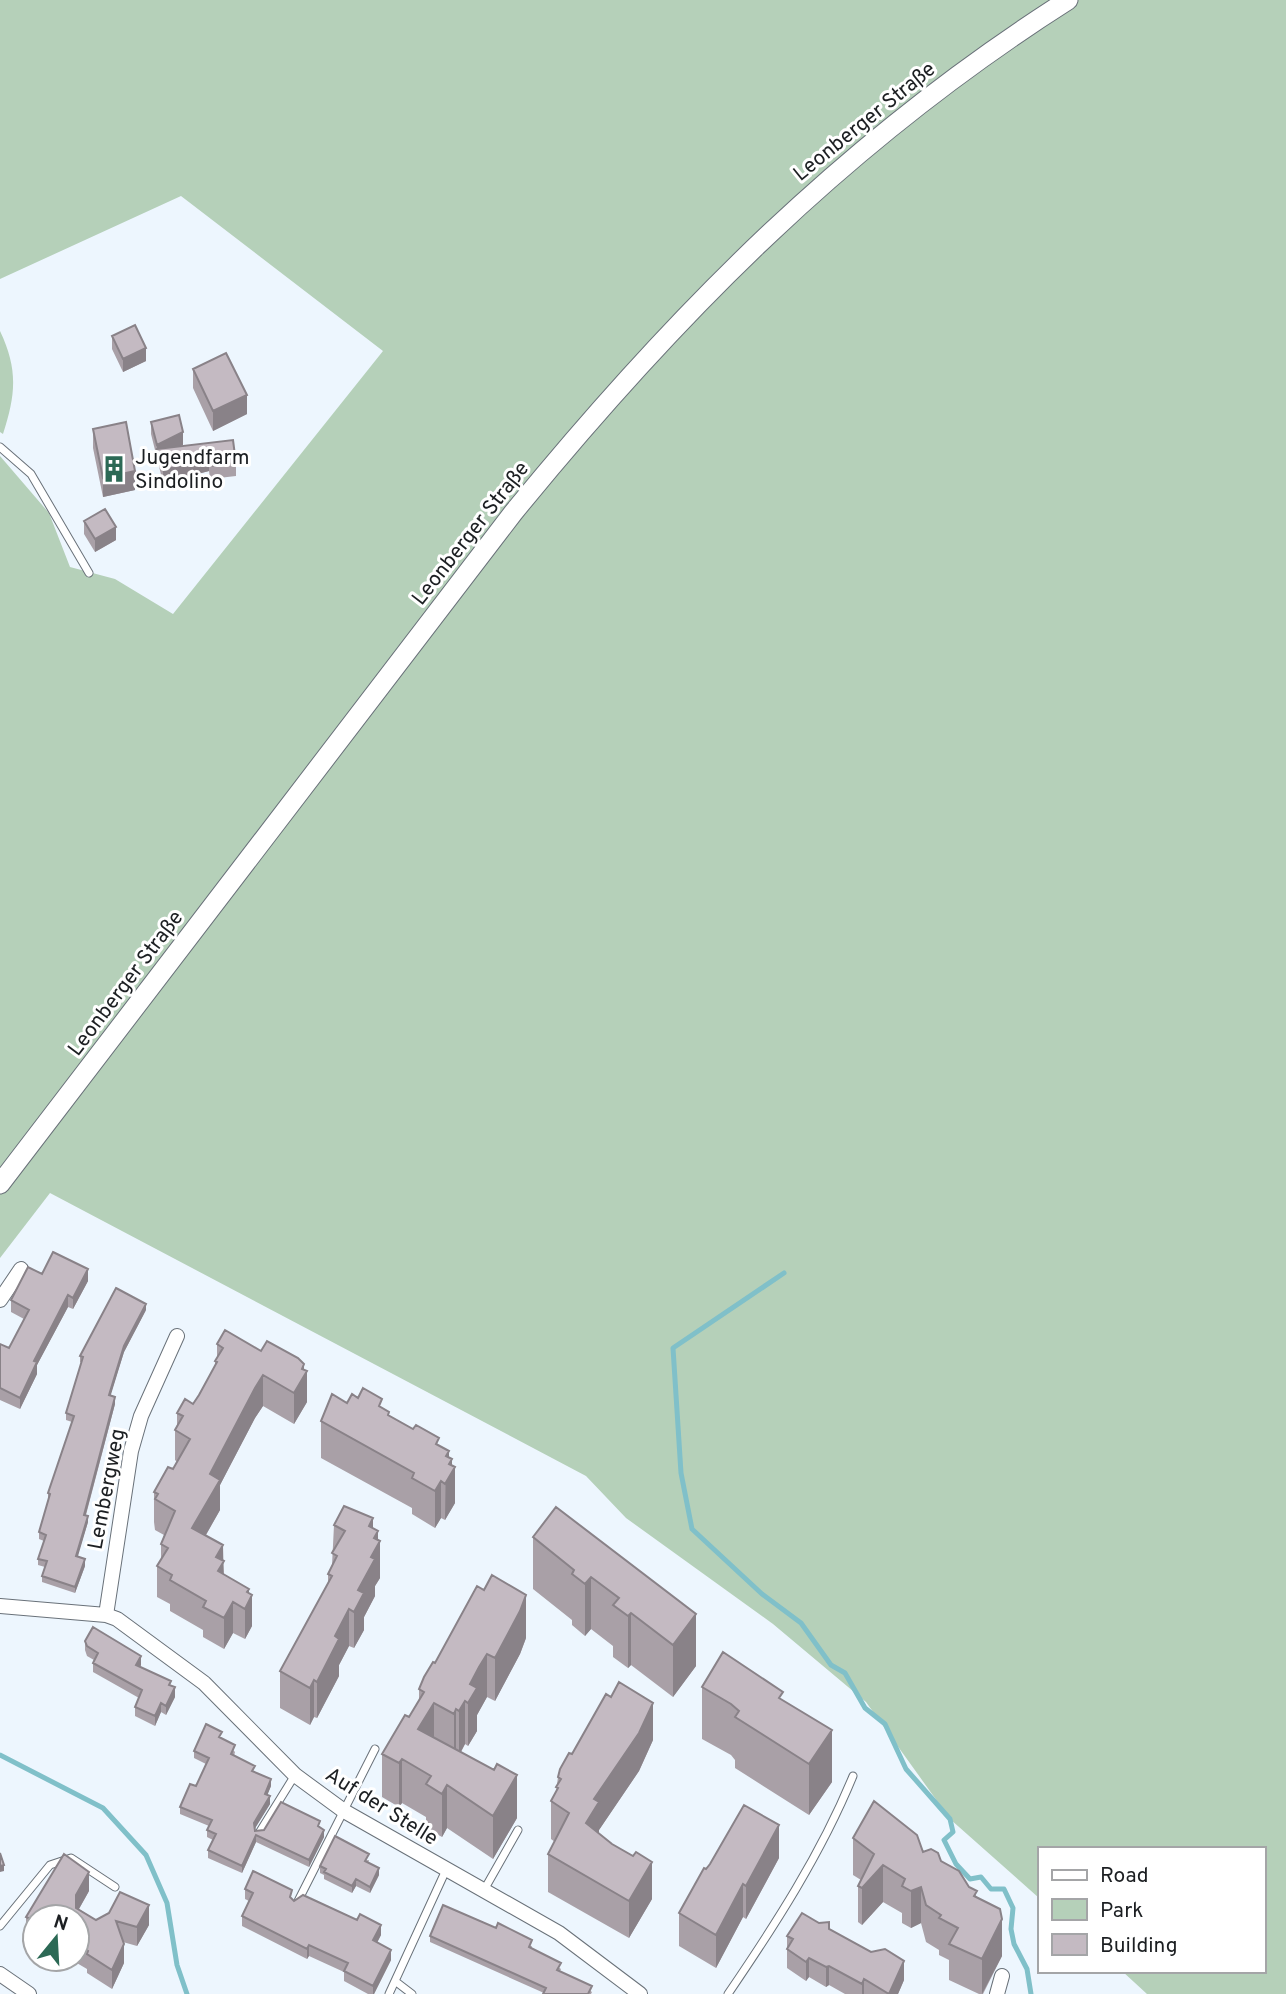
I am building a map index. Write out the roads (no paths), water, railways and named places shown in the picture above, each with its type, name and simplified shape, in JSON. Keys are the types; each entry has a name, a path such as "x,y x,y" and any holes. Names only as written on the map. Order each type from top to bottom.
{"main road":[{"name":"Leonberger Straße","path":"0,1184 513,513 654,348 740,258 867,146 949,81 1068,0"}],"street":[{"path":"0,1300 21,1269"},
{"name":"Lembergweg","path":"106,1615 131,1451 141,1416 177,1336"},
{"name":"Auf der Stelle","path":"0,1605 106,1615 117,1619 204,1683 295,1775 344,1811 559,1933 640,1994"},
{"path":"0,1973 29,1994"},
{"path":"997,1994 1002,1976"}],"lane":[{"path":"0,447 31,474 89,573"},
{"path":"296,1906 375,1749"},
{"path":"259,1833 295,1775"},
{"path":"728,1994 777,1921 838,1812 853,1776"},
{"path":"484,1890 517,1830"},
{"path":"0,1926 50,1865 71,1858 115,1887"},
{"path":"389,1994 446,1870"},
{"path":"395,1981 412,1994"}],"waterway":[{"path":"784,1273 673,1348 681,1473 692,1529 762,1594 801,1623 831,1665 845,1673 865,1708 885,1724 906,1769 950,1819 953,1832 944,1840 956,1864 970,1879 981,1877 991,1889 1004,1889 1013,1908 1011,1929 1014,1944 1027,1969 1031,1994"},
{"path":"0,1755 103,1808 146,1855 167,1903 177,1965 187,1994"}],"place":[{"name":"Jugendfarm Sindolino","path":"114,469"}]}
